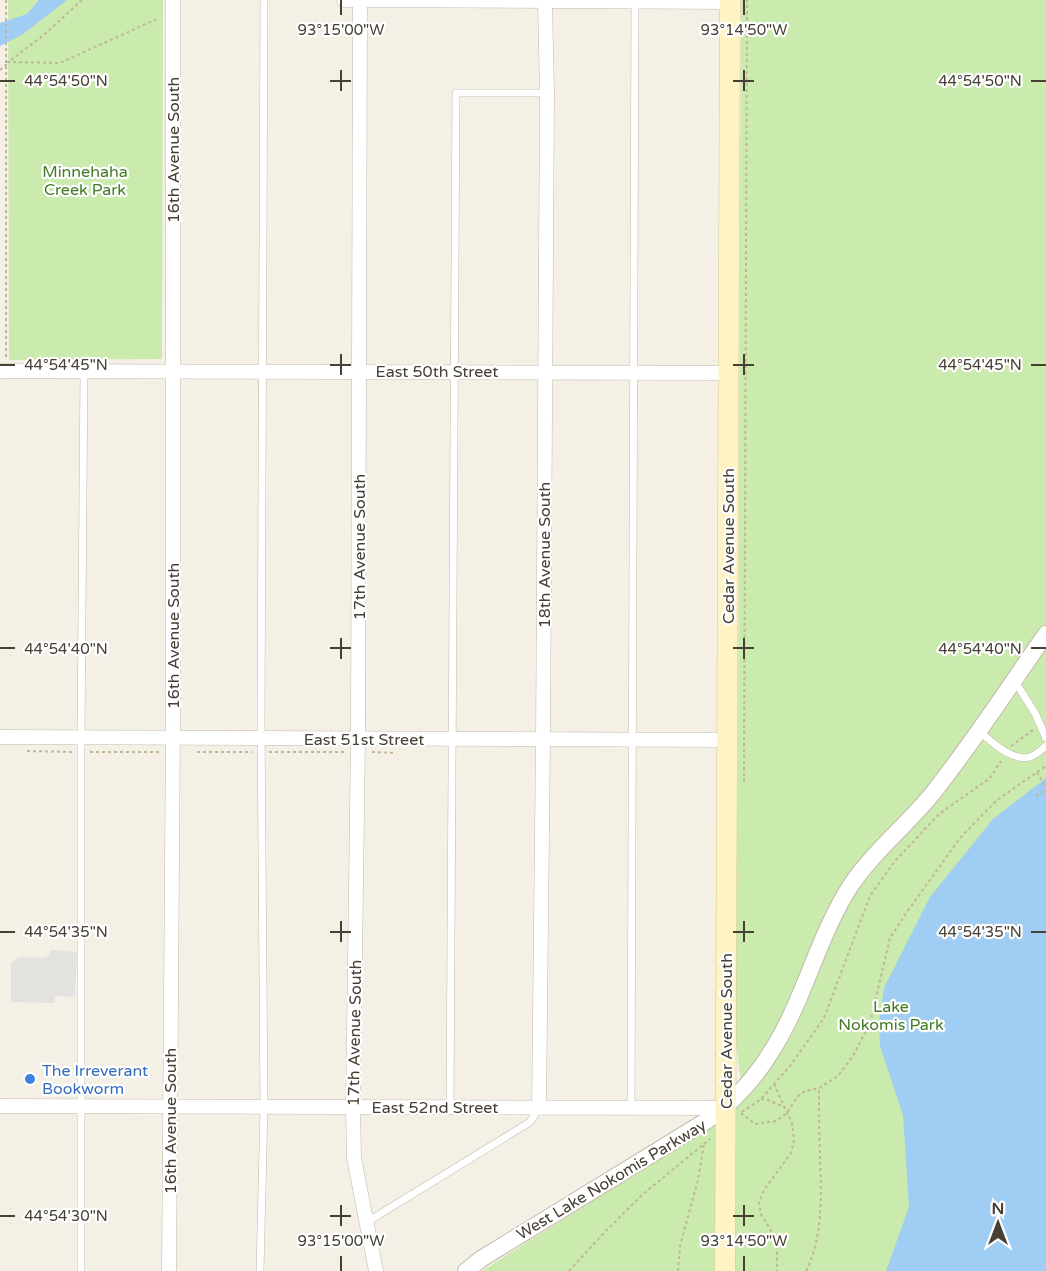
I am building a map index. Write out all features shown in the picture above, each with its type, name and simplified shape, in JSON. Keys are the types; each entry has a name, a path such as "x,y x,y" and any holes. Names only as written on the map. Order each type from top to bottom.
{"main road":[{"name":"Cedar Avenue South","path":"724,1271 729,373 736,1"}],"street":[{"name":"16th Avenue South","path":"169,1271 173,738 173,0"},
{"path":"344,0 736,1"},
{"name":"17th Avenue South","path":"360,0 358,739 353,1107 354,1158 376,1271"},
{"name":"18th Avenue South","path":"539,1108 547,93 545,1"},
{"name":"East 50th Street","path":"3,365 84,370 729,373"},
{"name":"West Lake Nokomis Parkway","path":"466,1271 480,1259 725,1108 740,1094 763,1065 787,1024 826,931 850,887 869,862 932,794 1046,634"},
{"name":"East 51st Street","path":"0,737 728,740"},
{"name":"East 52nd Street","path":"0,1106 725,1108"}],"lane":[{"path":"260,1271 264,1107 261,737 264,0"},
{"path":"631,1108 635,1"},
{"path":"450,1108 456,93 547,93"},
{"path":"81,1271 84,370"},
{"path":"1014,680 1046,738"},
{"path":"979,731 1019,758 1028,757 1046,746"},
{"path":"367,1222 530,1122 539,1108"}],"path":[{"path":"3,365 8,63 6,0"},
{"path":"0,70 45,34 82,0"},
{"path":"736,1 744,784"},
{"path":"8,63 60,63 166,15"},
{"path":"784,1107 761,1099 790,1066 824,1018 870,896 895,861 939,814 990,778 1014,743 1041,726"},
{"path":"740,1094 741,1113 755,1124 776,1121 787,1113 797,1097 805,1091 819,1088 838,1076 853,1056 870,1023 890,938 905,915 960,838 998,800 1046,766"},
{"path":"1036,772 1046,789 1036,796"},
{"path":"774,1084 792,1124 794,1140 792,1153 764,1190 759,1203 761,1214 774,1236 777,1247 777,1271"},
{"path":"806,1271 815,1249 819,1225 821,1188 819,1088"},
{"path":"569,1271 642,1195 704,1144 698,1180 680,1246 678,1271"}],"green space":[{"name":"Minnehaha Creek Park","path":"8,0 163,0 162,359 9,360"},
{"name":"Lake Nokomis Park","path":"741,0 1046,0 1046,1271 482,1271 701,1132 743,1100 735,1034"}],"shaded area":[{"path":"51,950 77,952 75,997 55,996 55,1003 11,1002 11,963 19,957 45,958"}],"water":[{"path":"39,0 67,0 23,34 0,46 0,23 27,14"},
{"path":"1046,778 1046,1271 886,1271 909,1207 903,1115 880,1046 879,1022 884,988 930,897 993,819"}],"place":[{"name":"The Irreverant Bookworm","path":"30,1079"}]}
